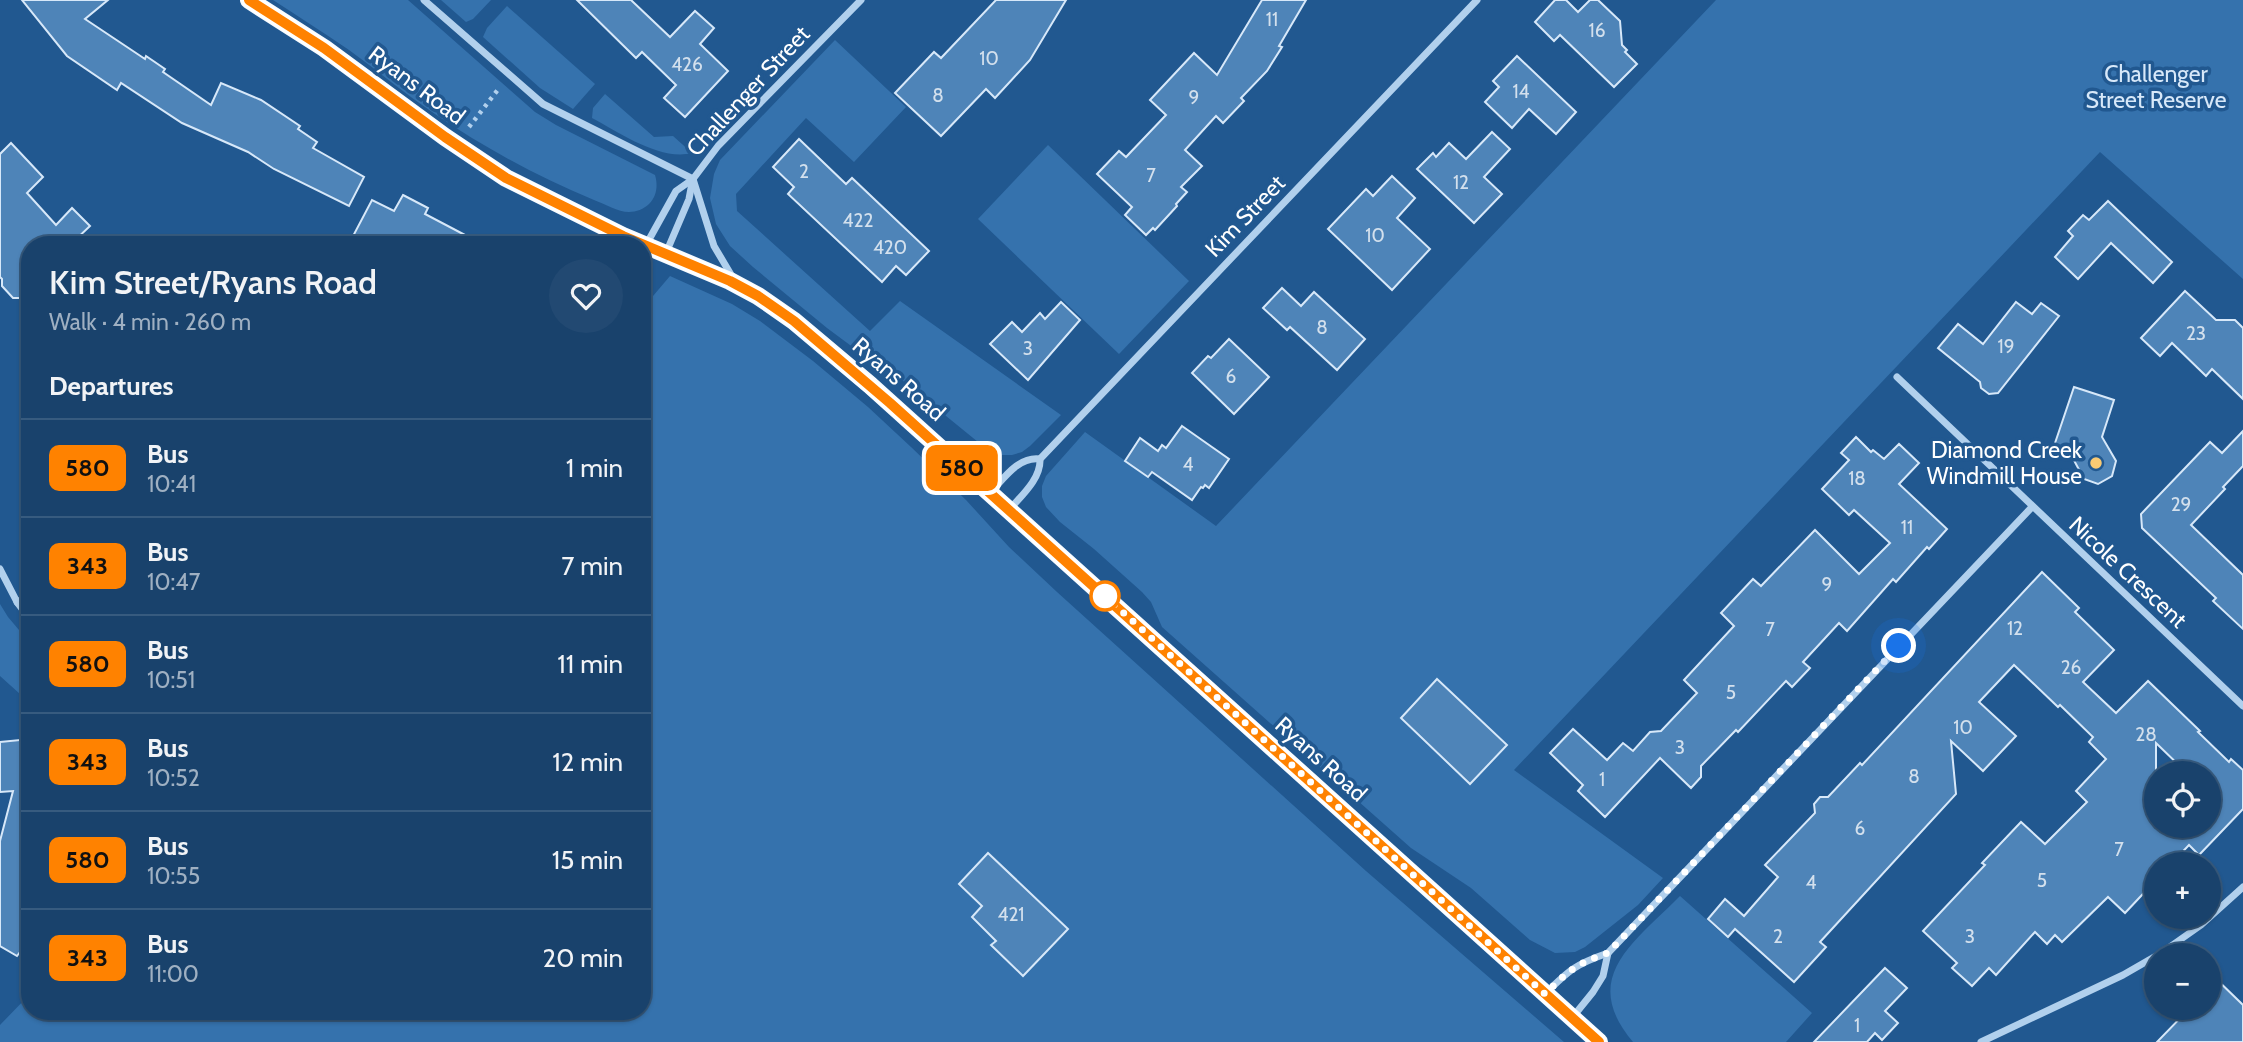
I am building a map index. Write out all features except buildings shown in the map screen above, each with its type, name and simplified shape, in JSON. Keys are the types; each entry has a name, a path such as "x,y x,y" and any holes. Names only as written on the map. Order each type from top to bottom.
{"main road":[{"name":"Ryans Road","path":"249,0 324,48 457,146 515,183 625,236"},
{"name":"Ryans Road","path":"651,248 740,286 772,305 814,337 1599,1042"}],"street":[{"path":"424,0 543,104 693,179"},
{"name":"Challenger Street","path":"651,237 676,191 693,179 724,140 861,0"},
{"name":"Kim Street","path":"990,493 1010,471 1026,460 1040,459 1477,0"},
{"name":"Challenger Street","path":"666,254 689,199 693,179"},
{"name":"Challenger Street","path":"693,179 715,246 740,286"},
{"name":"Nicole Crescent","path":"1897,377 2243,706"},
{"name":"Kim Street","path":"1009,510 1038,474 1040,459"},
{"path":"1545,994 1567,972 1582,962 1608,953 2032,507"},
{"path":"0,569 21,607"},
{"path":"17,602 21,600"},
{"path":"2175,943 2201,925 2243,887"},
{"path":"1572,1018 1603,976 1608,953"},
{"path":"1981,1042 2144,963"}],"path":[{"path":"457,146 478,114 510,76"}],"green space":[{"path":"273,0 408,0 535,112 655,175 657,186 654,198 642,209 625,212 532,172 454,127 349,50"},
{"path":"441,0 491,0 473,19 466,22"},
{"name":"Challenger Street Reserve","path":"1716,0 2243,0 2243,279 2100,152 1514,770 1663,878 1638,905 1585,947 1575,952 1555,953 1530,940 1471,888 1411,848 1162,627 1151,602 1142,592 1046,507 1042,486 1046,476 1085,432 1216,526"},
{"path":"507,6 595,84 573,109 540,88 483,37 487,28"},
{"path":"835,40 906,107 854,162 806,118 736,194 737,211 870,331 900,301 1061,415 1022,452 1002,455 978,442 892,372 827,328 753,267 730,246 716,224 710,198 714,174 720,160"},
{"path":"605,94 654,137 673,136 692,153 667,153 654,149 592,118 593,108"},
{"path":"1048,145 1189,281 1119,354 978,219"},
{"path":"670,276 732,304 760,321 813,361 911,447 1057,592 1366,871 1564,1042 0,1042 0,1025 21,1003 21,1020 651,1020 651,298"},
{"path":"0,604 21,632 21,695 0,676"},
{"path":"1680,896 1812,1013 1786,1042 1633,1042 1617,1019 1611,998 1612,979 1619,962 1631,945"}],"bus line":[{"name":"580","path":"249,0 324,48 506,178 623,236"},
{"name":"580","path":"651,248 730,281 758,296 794,321 890,403 1599,1042"}],"place":[{"name":"Diamond Creek Windmill House","path":"2096,463"}],"route":[{"path":"1105,596 1545,994 1567,972 1582,962 1608,953 1899,646"}]}
